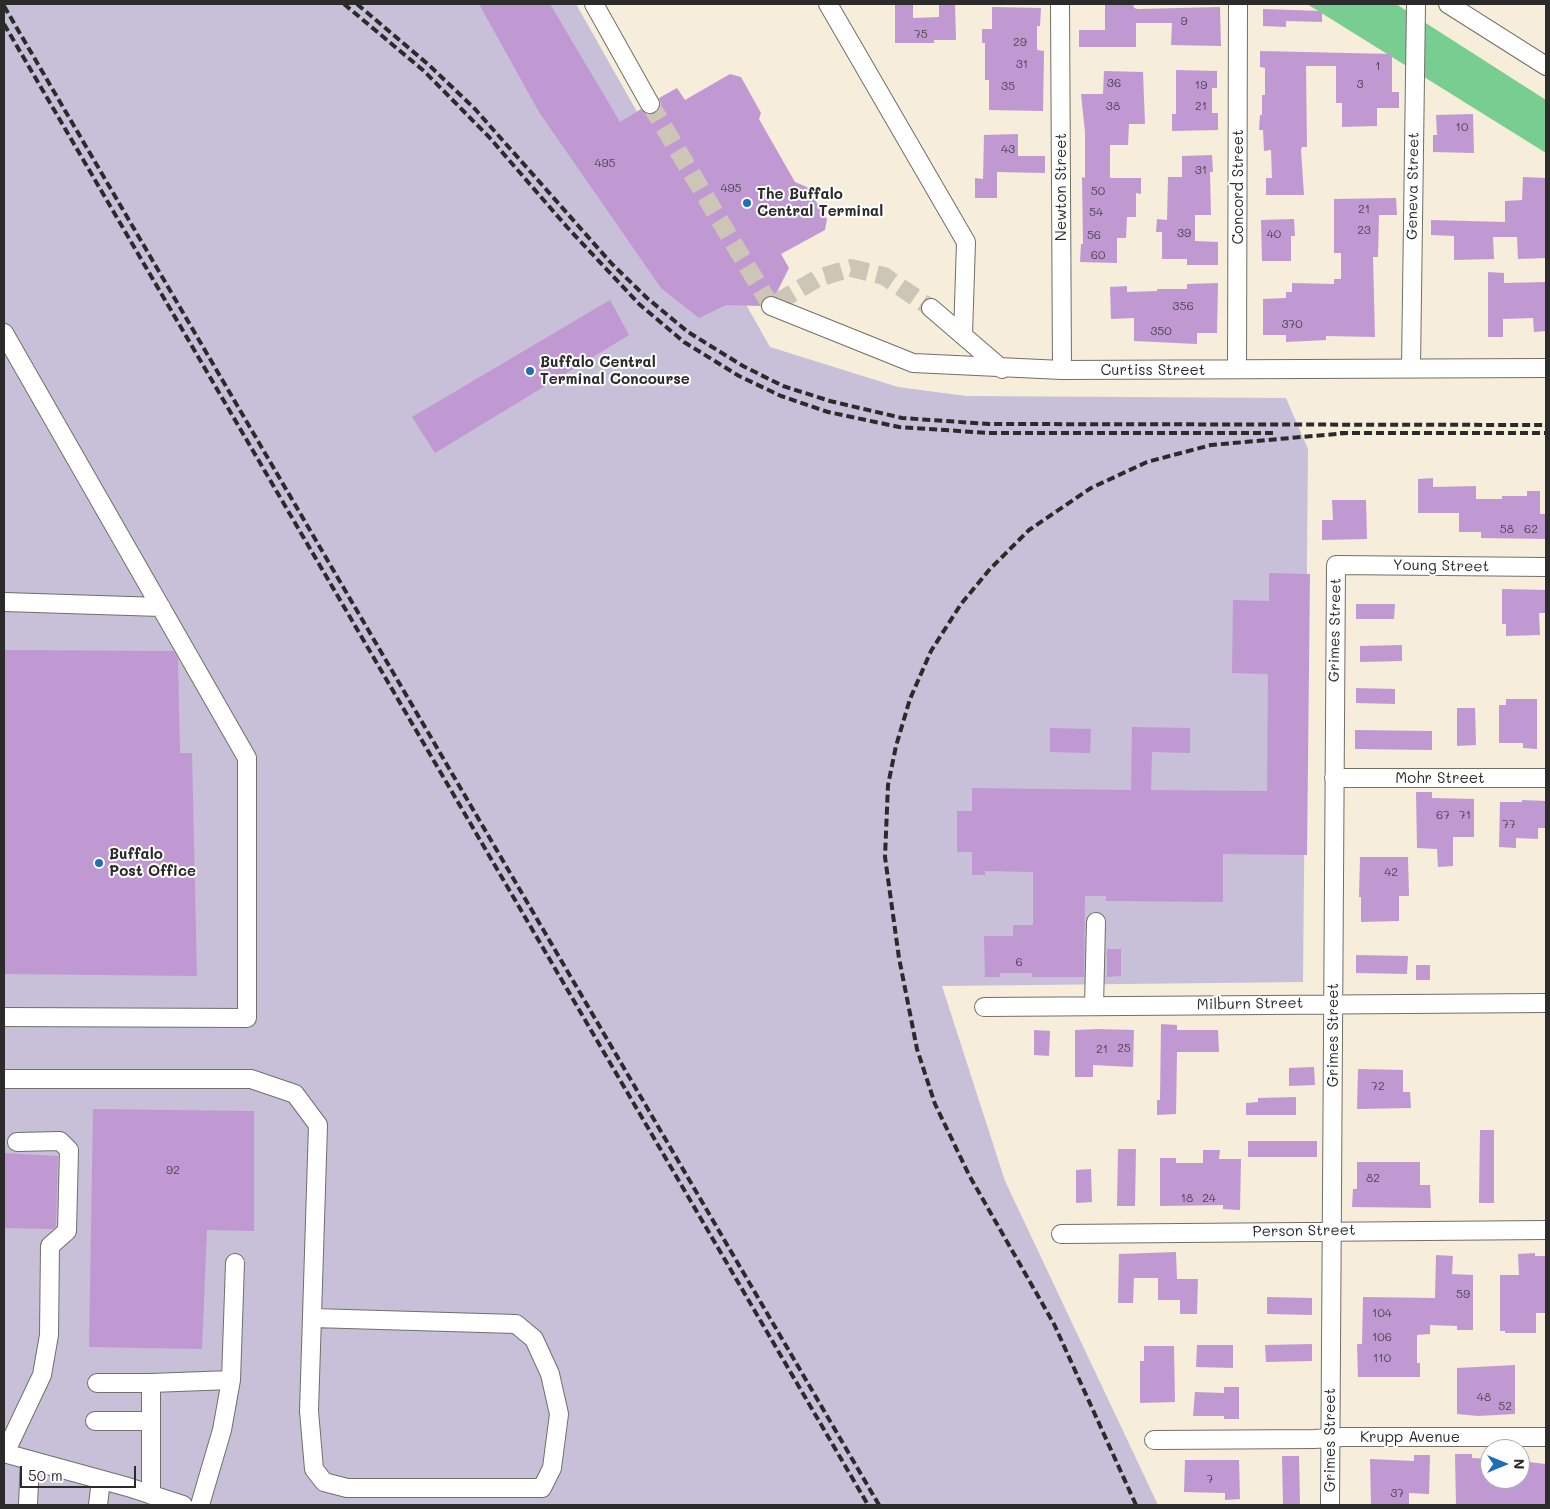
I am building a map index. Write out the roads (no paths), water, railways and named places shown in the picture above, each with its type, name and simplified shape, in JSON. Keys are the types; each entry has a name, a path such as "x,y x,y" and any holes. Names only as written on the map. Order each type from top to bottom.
{"street":[{"path":"594,4 650,104"},
{"path":"828,4 966,242 963,335"},
{"name":"Newton Street","path":"1060,4 1062,370"},
{"name":"Concord Street","path":"1237,370 1238,4"},
{"name":"Geneva Street","path":"1411,367 1416,4"},
{"path":"1448,4 1546,66"},
{"name":"Curtiss Street","path":"771,306 913,363 1002,369 1062,370 1237,370 1411,367 1546,368"},
{"path":"932,308 1002,369"},
{"path":"4,333 247,758 247,1018 4,1017"},
{"name":"Young Street","path":"1336,565 1546,567"},
{"name":"Grimes Street","path":"1330,1505 1336,565"},
{"path":"4,602 160,607"},
{"name":"Mohr Street","path":"1334,778 1546,778"},
{"path":"1094,1006 1096,922"},
{"name":"Milburn Street","path":"984,1007 1546,1004"},
{"path":"4,1079 251,1079 295,1094 318,1125 309,1411 314,1469 324,1482 347,1488 542,1488 552,1468 559,1414 550,1374 534,1339 516,1324 313,1318"},
{"path":"16,1142 60,1141 69,1150 67,1231 50,1246 49,1335 42,1375 4,1453 183,1505"},
{"name":"Person Street","path":"1061,1234 1332,1230 1546,1230"},
{"path":"200,1505 222,1430 231,1380 235,1263"},
{"path":"96,1383 151,1384 231,1380"},
{"path":"151,1384 151,1495"},
{"path":"95,1422 151,1422"},
{"name":"Krupp Avenue","path":"1154,1440 1546,1437"},
{"path":"28,1505 30,1460"},
{"path":"98,1505 101,1480"}],"tunnel":[{"path":"650,104 771,306 818,278 851,268 884,276 931,308"}],"railway":[{"path":"344,4 424,71 489,137 567,227 639,304 684,342 739,376 781,396 828,412 899,427 989,433 1275,433"},
{"path":"357,4 430,66 475,109 612,264 647,298 688,332 743,366 783,386 830,401 902,418 989,424 1546,425"},
{"path":"4,6 879,1505"},
{"path":"4,24 868,1505"},
{"path":"1340,433 1546,433"},
{"path":"1136,1505 1054,1324 969,1175 935,1104 917,1049 899,958 885,857 888,785 896,746 910,699 931,651 961,604 990,569 1029,530 1091,488 1147,462 1211,445 1347,433"}],"place":[{"name":"The Buffalo Central Terminal","path":"747,203"},
{"name":"Buffalo Central Terminal Concourse","path":"530,371"},
{"name":"Buffalo Post Office","path":"99,863"}]}
